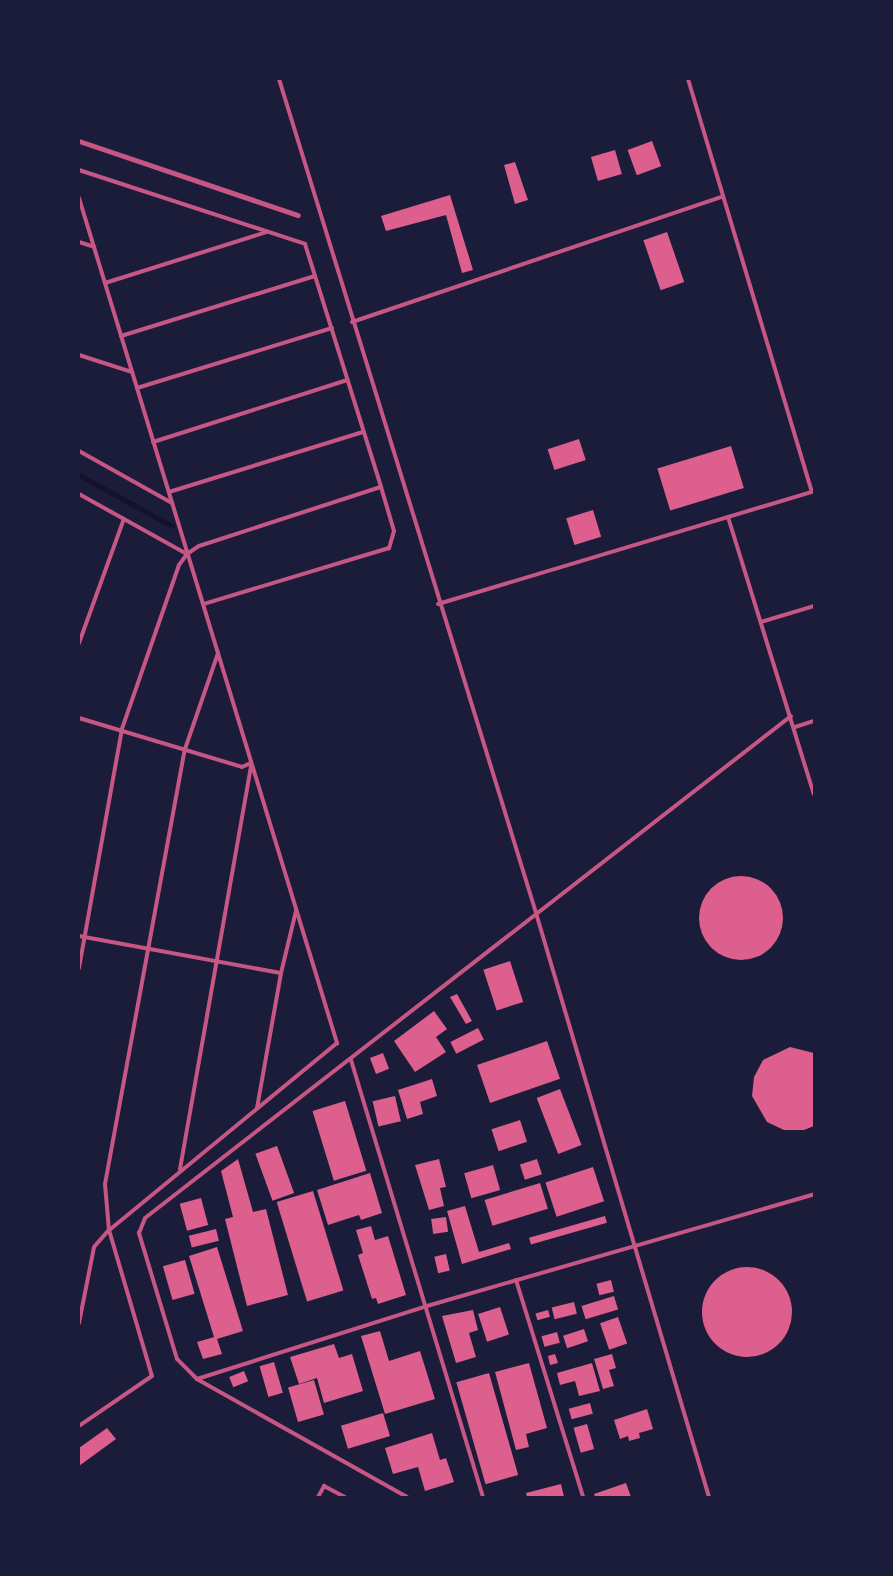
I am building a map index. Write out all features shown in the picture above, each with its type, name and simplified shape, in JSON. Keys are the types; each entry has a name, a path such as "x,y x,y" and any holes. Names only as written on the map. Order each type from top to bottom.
{"street":[{"path":"79,141 298,215"}],"lane":[{"path":"278,79 438,604 536,913 709,1497"},
{"path":"438,604 813,491 722,197 688,79"},
{"path":"79,170 305,244 394,531 388,548 203,604"},
{"path":"352,322 722,197"},
{"path":"79,198 337,1044 180,1170 109,1230 94,1247 79,1320"},
{"path":"105,283 267,232"},
{"path":"79,242 94,247"},
{"path":"121,336 315,276"},
{"path":"137,388 332,328"},
{"path":"79,355 132,372"},
{"path":"153,442 347,380"},
{"path":"169,492 363,432"},
{"path":"79,451 172,503"},
{"path":"79,968 122,730 179,565 188,554 199,546 381,487"},
{"path":"79,494 188,554"},
{"path":"728,517 795,727 814,794"},
{"path":"79,643 124,519"},
{"path":"761,622 814,606"},
{"path":"79,1426 152,1376 109,1230 105,1184 185,749 218,653"},
{"path":"407,1497 197,1379 178,1359 139,1233 145,1218 351,1060 536,913 791,716"},
{"path":"79,718 242,767 251,763"},
{"path":"795,727 814,721"},
{"path":"180,1170 251,763"},
{"path":"257,1108 281,973 296,910"},
{"path":"79,936 281,973"},
{"path":"351,1060 427,1306 483,1497"},
{"path":"197,1379 427,1306 814,1194"},
{"path":"516,1280 583,1497"},
{"path":"318,1497 324,1486 345,1497"}],"building":[{"path":"652,141 661,166 637,175 628,150"},
{"path":"615,150 622,174 598,181 591,157"},
{"path":"515,162 528,200 515,204 504,165"},
{"path":"450,195 473,270 462,273 446,215 386,231 381,216"},
{"path":"667,232 684,282 661,290 643,240"},
{"path":"579,439 586,460 554,470 548,449"},
{"path":"731,446 744,488 670,511 657,469"},
{"path":"593,510 601,537 574,545 566,518"},
{"path":"741,876 757,879 771,888 780,902 783,918 780,934 771,948 757,957 741,960 725,957 711,948 702,934 699,918 702,902 711,888 725,879"},
{"path":"510,961 523,1002 497,1011 483,970"},
{"path":"457,994 472,1021 466,1024 450,997"},
{"path":"434,1011 447,1029 436,1037 446,1052 415,1072 394,1041"},
{"path":"478,1028 484,1040 456,1054 450,1042"},
{"path":"547,1041 560,1079 490,1103 477,1065"},
{"path":"790,1047 814,1053 814,1126 804,1130 784,1130 767,1122 752,1096 754,1077 763,1060"},
{"path":"383,1053 389,1069 376,1074 370,1058"},
{"path":"432,1079 437,1096 420,1102 423,1114 407,1119 398,1090"},
{"path":"560,1089 582,1145 558,1154 537,1098"},
{"path":"395,1096 401,1121 378,1127 373,1101"},
{"path":"345,1101 366,1171 334,1181 312,1111"},
{"path":"520,1120 527,1142 499,1151 491,1129"},
{"path":"277,1146 294,1193 272,1201 255,1154"},
{"path":"238,1159 253,1212 266,1209 288,1295 247,1306 225,1219 233,1217 221,1171"},
{"path":"439,1159 446,1187 440,1188 444,1206 429,1210 415,1165"},
{"path":"537,1159 542,1174 525,1180 520,1165"},
{"path":"493,1165 500,1190 471,1198 464,1173"},
{"path":"593,1167 604,1201 557,1217 545,1182"},
{"path":"370,1173 382,1213 361,1220 359,1215 328,1225 317,1190"},
{"path":"540,1183 548,1209 492,1226 485,1200"},
{"path":"313,1191 343,1290 307,1302 277,1202"},
{"path":"201,1198 208,1225 187,1231 180,1204"},
{"path":"465,1206 479,1252 509,1243 511,1249 462,1264 447,1211"},
{"path":"605,1216 607,1223 531,1245 529,1238"},
{"path":"446,1217 448,1232 433,1234 431,1219"},
{"path":"371,1226 375,1240 388,1236 406,1295 378,1304 376,1298 372,1299 358,1255 363,1253 356,1230"},
{"path":"216,1229 219,1241 192,1247 189,1236"},
{"path":"217,1247 243,1331 217,1339 222,1354 203,1359 197,1342 214,1337 189,1256"},
{"path":"446,1254 450,1271 438,1273 434,1257"},
{"path":"185,1260 195,1294 173,1300 163,1266"},
{"path":"747,1267 764,1270 779,1280 789,1295 792,1312 789,1329 779,1344 764,1354 747,1357 730,1354 715,1344 705,1329 702,1312 705,1295 715,1280 730,1270"},
{"path":"611,1280 614,1292 599,1295 596,1284"},
{"path":"614,1296 618,1309 586,1319 581,1306"},
{"path":"574,1302 577,1314 555,1319 552,1308"},
{"path":"500,1307 509,1335 487,1342 478,1314"},
{"path":"473,1310 478,1330 469,1333 476,1357 456,1363 442,1316"},
{"path":"548,1310 550,1317 537,1320 536,1314"},
{"path":"618,1317 627,1343 609,1350 600,1323"},
{"path":"584,1329 588,1341 567,1348 563,1336"},
{"path":"380,1331 389,1361 420,1351 435,1399 385,1414 361,1336"},
{"path":"557,1332 560,1343 544,1347 542,1336"},
{"path":"334,1344 339,1358 352,1354 363,1391 324,1403 317,1378 299,1384 290,1357"},
{"path":"555,1354 558,1363 550,1365 548,1356"},
{"path":"612,1354 616,1368 609,1370 614,1386 603,1389 594,1359"},
{"path":"274,1362 283,1393 268,1397 260,1366"},
{"path":"529,1363 547,1428 526,1434 529,1447 516,1450 495,1372"},
{"path":"592,1363 600,1391 579,1396 575,1381 560,1385 557,1373"},
{"path":"244,1371 248,1381 233,1387 229,1377"},
{"path":"489,1373 518,1475 486,1484 456,1382"},
{"path":"314,1380 324,1415 298,1422 288,1387"},
{"path":"590,1403 593,1414 572,1419 569,1409"},
{"path":"647,1409 653,1429 639,1433 640,1438 629,1441 628,1436 620,1439 614,1420"},
{"path":"383,1413 390,1436 348,1449 341,1426"},
{"path":"587,1424 594,1449 581,1453 574,1428"},
{"path":"107,1428 116,1439 79,1466 79,1448"},
{"path":"432,1433 440,1460 446,1458 454,1482 425,1491 418,1467 393,1474 385,1448"},
{"path":"626,1483 631,1497 595,1497 594,1494"},
{"path":"561,1484 564,1497 527,1497 526,1493"}],"waterway":[{"path":"79,475 172,526"}]}
